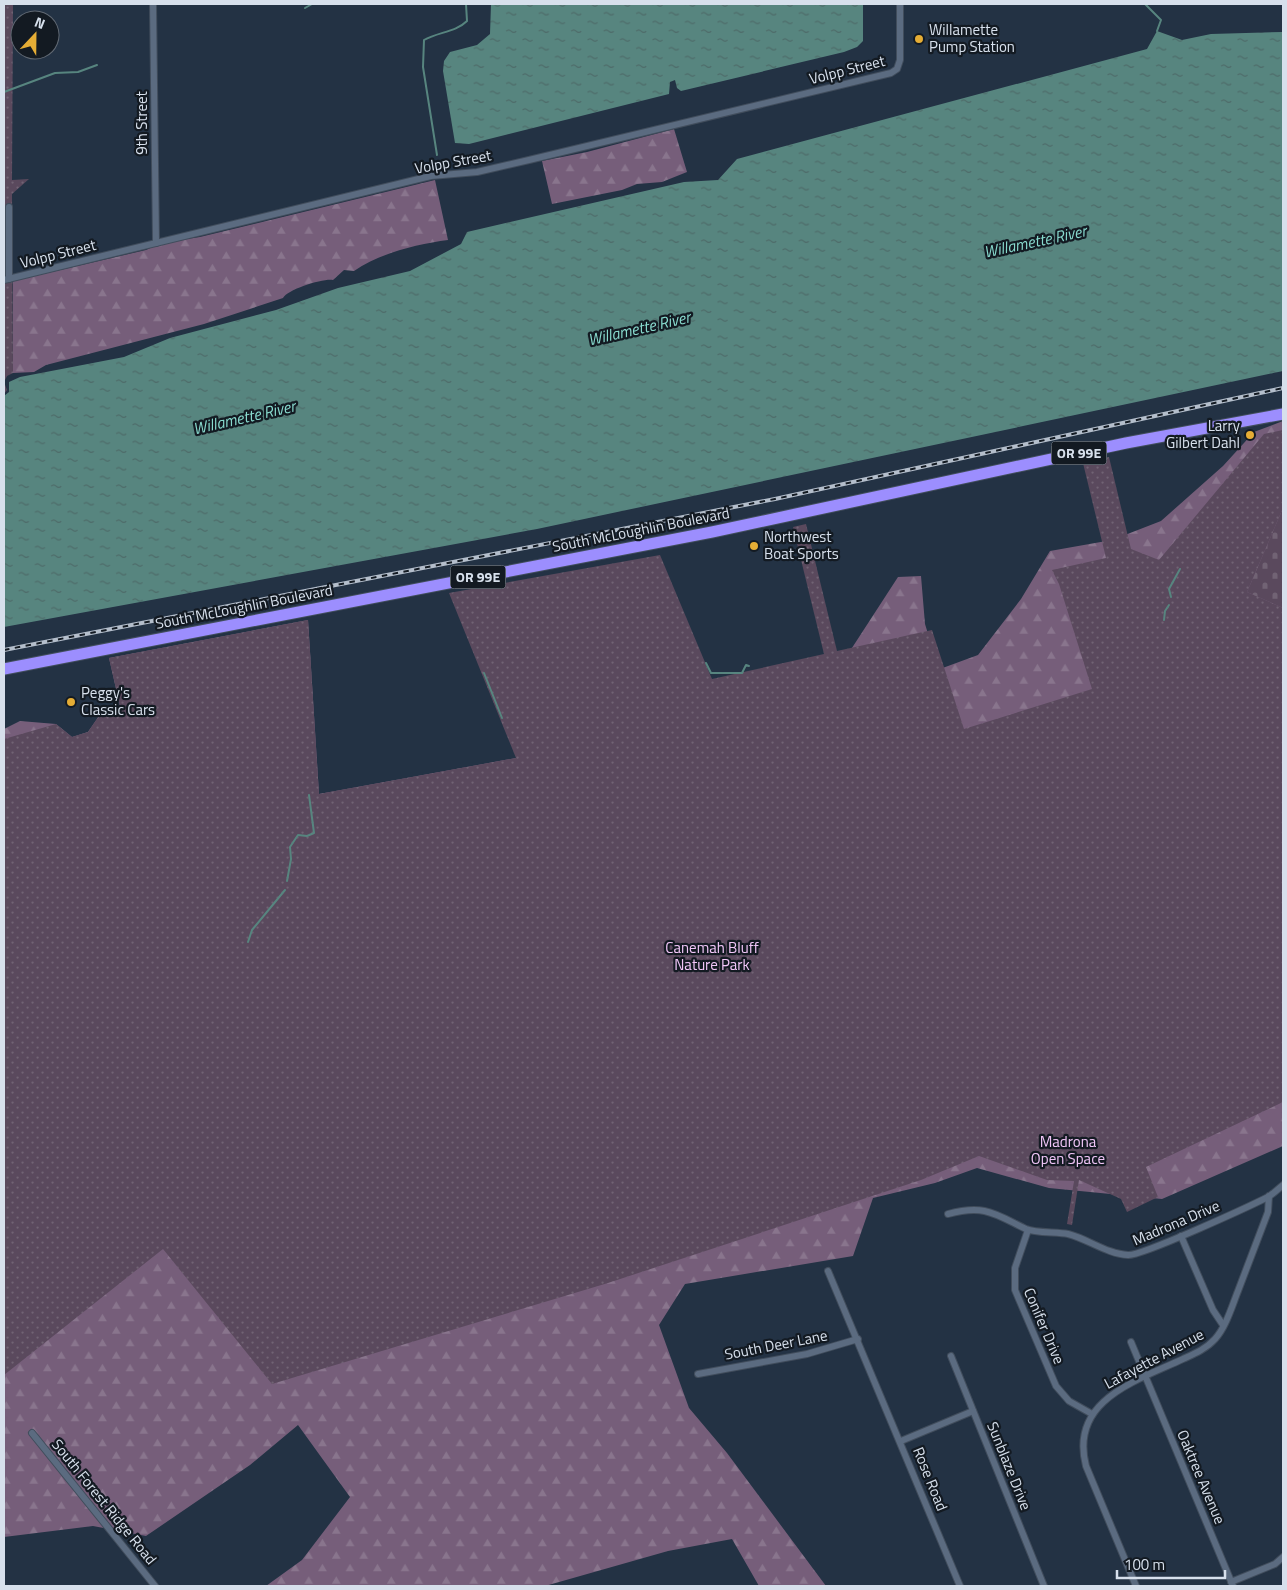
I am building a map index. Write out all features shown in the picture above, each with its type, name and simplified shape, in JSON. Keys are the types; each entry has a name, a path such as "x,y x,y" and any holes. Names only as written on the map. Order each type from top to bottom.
{"highway":[{"name":"South McLoughlin Boulevard","path":"4,669 712,532 1126,443 1283,414"}],"street":[{"name":"9th Street","path":"153,4 156,243"},
{"name":"Volpp Street","path":"6,279 431,176 478,172 892,73 897,69 900,60 900,4"},
{"path":"6,279 9,206"},
{"path":"1269,1196 1283,1185"},
{"name":"Madrona Drive","path":"948,1214 970,1209 982,1210 1007,1218 1028,1230 1069,1235 1113,1252 1130,1256 1181,1236 1269,1196"},
{"name":"Lafayette Avenue","path":"1136,1586 1084,1458 1084,1439 1092,1414 1111,1394 1204,1349 1217,1337 1268,1212 1269,1196"},
{"name":"Conifer Drive","path":"1028,1230 1015,1268 1015,1290 1056,1386 1069,1401 1092,1414"},
{"path":"1181,1236 1213,1310 1223,1324"},
{"name":"Rose Road","path":"828,1270 960,1586"},
{"name":"South Deer Lane","path":"698,1374 807,1354 858,1339"},
{"name":"Oaktree Avenue","path":"1131,1342 1232,1584"},
{"name":"Sunblaze Drive","path":"951,1356 1044,1586"},
{"path":"901,1441 973,1411"},
{"name":"South Forest Ridge Road","path":"32,1433 155,1586"},
{"path":"1232,1584 1275,1564 1283,1557"}],"green space":[{"path":"4,4 13,4 13,10 10,10 10,60 13,60 12,180 29,179 12,194 13,373 7,376 4,382"},
{"path":"674,129 687,172 662,182 637,184 622,190 552,204 542,161 587,152"},
{"path":"435,180 448,240 387,254 354,271 344,270 333,280 306,285 292,291 283,298 204,324 46,365 34,372 13,373 13,281 146,250 161,243 200,237"},
{"path":"4,382 7,390 4,394"},
{"name":"Canemah Bluff Nature Park","path":"1283,421 1283,1146 1162,1199 1049,1188 977,1168 935,1183 873,1198 853,1256 685,1284 659,1325 689,1408 727,1453 826,1586 759,1586 732,1539 668,1551 545,1586 266,1586 302,1560 350,1497 298,1425 250,1465 146,1536 93,1526 4,1537 4,729 20,721 56,724 72,737 88,732 99,716 120,706 109,658 308,620 319,794 516,758 706,691 837,671 898,577 921,576 925,624 933,650 929,673 978,655 1021,599 1050,551 1112,540 1161,521 1223,466 1254,432"},
{"name":"Canemah Bluff Nature Park","path":"1283,430 1283,508 1247,592 1283,608 1283,1102 1146,1167 1158,1197 1127,1212 1121,1199 1079,1180 1072,1225 1067,1224 1074,1181 1047,1180 979,1156 921,1180 608,1283 272,1384 163,1249 4,1375 4,739 56,724 72,737 88,732 99,716 120,706 109,658 308,620 319,794 516,758 449,593 660,555 712,679 824,654 793,527 806,524 837,651 932,630 964,729 1092,689 1059,584 1052,570 1106,558 1083,463 1109,457 1131,549 1159,560 1264,434"},
{"path":"1283,508 1283,608 1247,592"}],"water":[{"path":"491,4 863,4 863,41 857,47 844,52 681,91 677,88 675,80 670,82 669,94 469,144 455,143 443,71 444,61 450,52 477,45 490,34"},
{"name":"Willamette River","path":"1157,31 1182,40 1211,34 1283,32 1283,371 537,529 4,627 4,396 9,392 9,382 20,377 124,357 170,338 276,310 338,288 410,271 461,244 467,232 684,182 718,180 737,159 1147,49"}],"waterway":[{"path":"305,8 312,4"},
{"path":"437,155 423,67 424,40 463,25 467,21 466,4"},
{"path":"1145,4 1161,20 1157,31"},
{"path":"4,92 55,73 78,72 97,65"},
{"path":"1171,597 1169,589 1180,569"},
{"path":"1164,620 1165,611 1169,605"},
{"path":"706,663 711,673 742,673 746,665 749,666"},
{"path":"484,673 502,718"},
{"path":"287,881 291,859 290,847 298,835 307,836 314,833 309,795"},
{"path":"248,942 252,930 285,890"}],"railway":[{"path":"4,650 775,499 1283,388"}],"place":[{"name":"Willamette Pump Station","path":"919,39"},
{"name":"Larry Gilbert Dahl","path":"1250,435"},
{"name":"Northwest Boat Sports","path":"754,546"},
{"name":"Peggy's Classic Cars","path":"71,702"}],"park label":[{"name":"Madrona Open Space","path":"1068,1150"}]}
